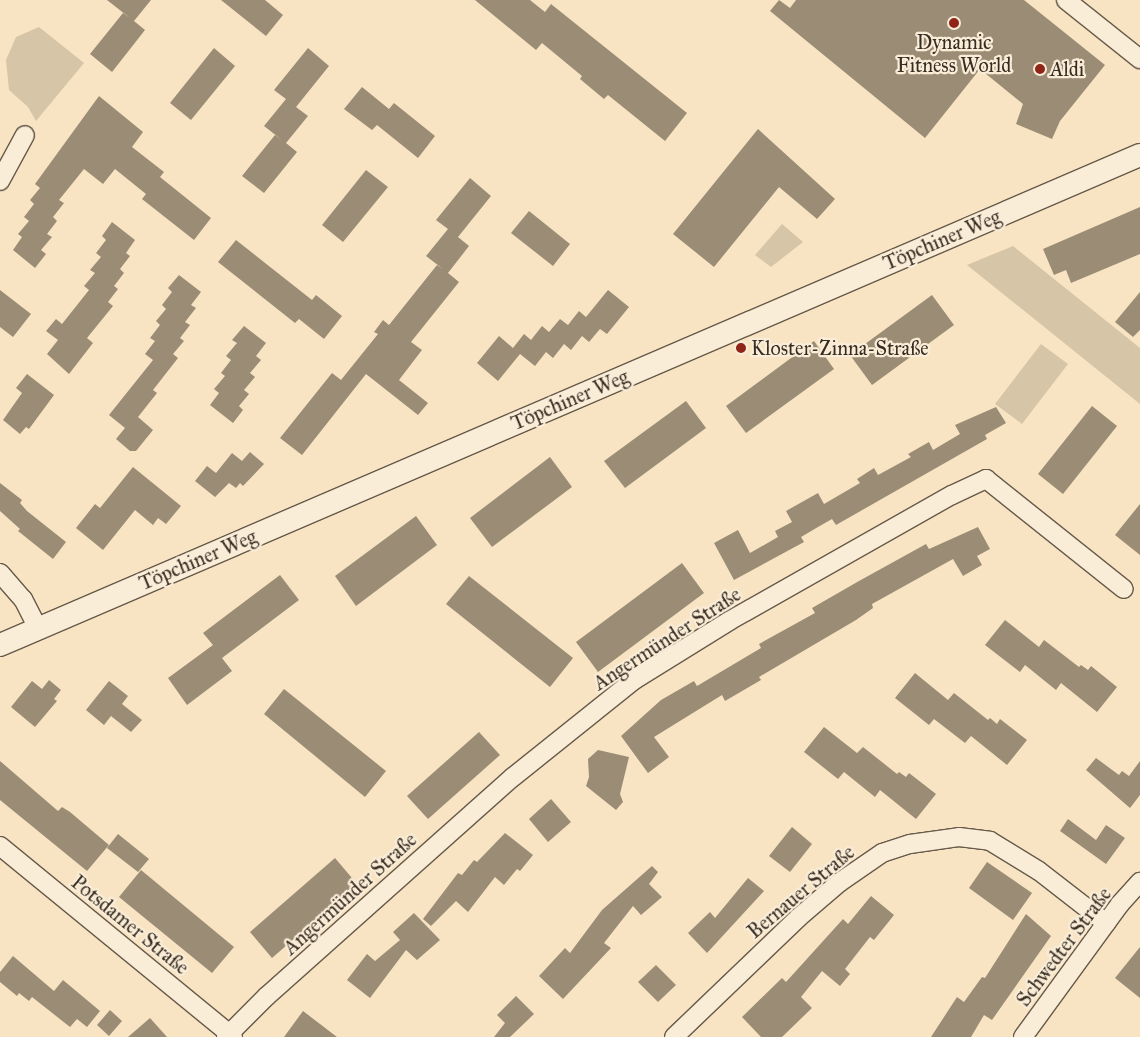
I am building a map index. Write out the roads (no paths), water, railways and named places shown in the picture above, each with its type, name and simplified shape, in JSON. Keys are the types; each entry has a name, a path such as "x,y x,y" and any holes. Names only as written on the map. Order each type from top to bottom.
{"street":[{"path":"1066,0 1140,59"},
{"path":"0,181 25,135"},
{"name":"Töpchiner Weg","path":"0,645 1140,155"},
{"name":"Angermünder Straße","path":"230,1036 267,996 513,777 634,680 729,621 952,495 986,479 1124,589"},
{"path":"0,573 23,599 38,628"},
{"name":"Bernauer Straße","path":"674,1037 827,893 882,853 910,844 959,837 990,842 1039,871 1106,923"},
{"name":"Potsdamer Straße","path":"0,846 230,1036"},
{"name":"Schwedter Straße","path":"1023,1037 1106,923 1140,882"}],"place":[{"name":"Dynamic Fitness World","path":"954,23"},
{"name":"Aldi","path":"1040,69"},
{"name":"Kloster-Zinna-Straße","path":"741,348"}]}
